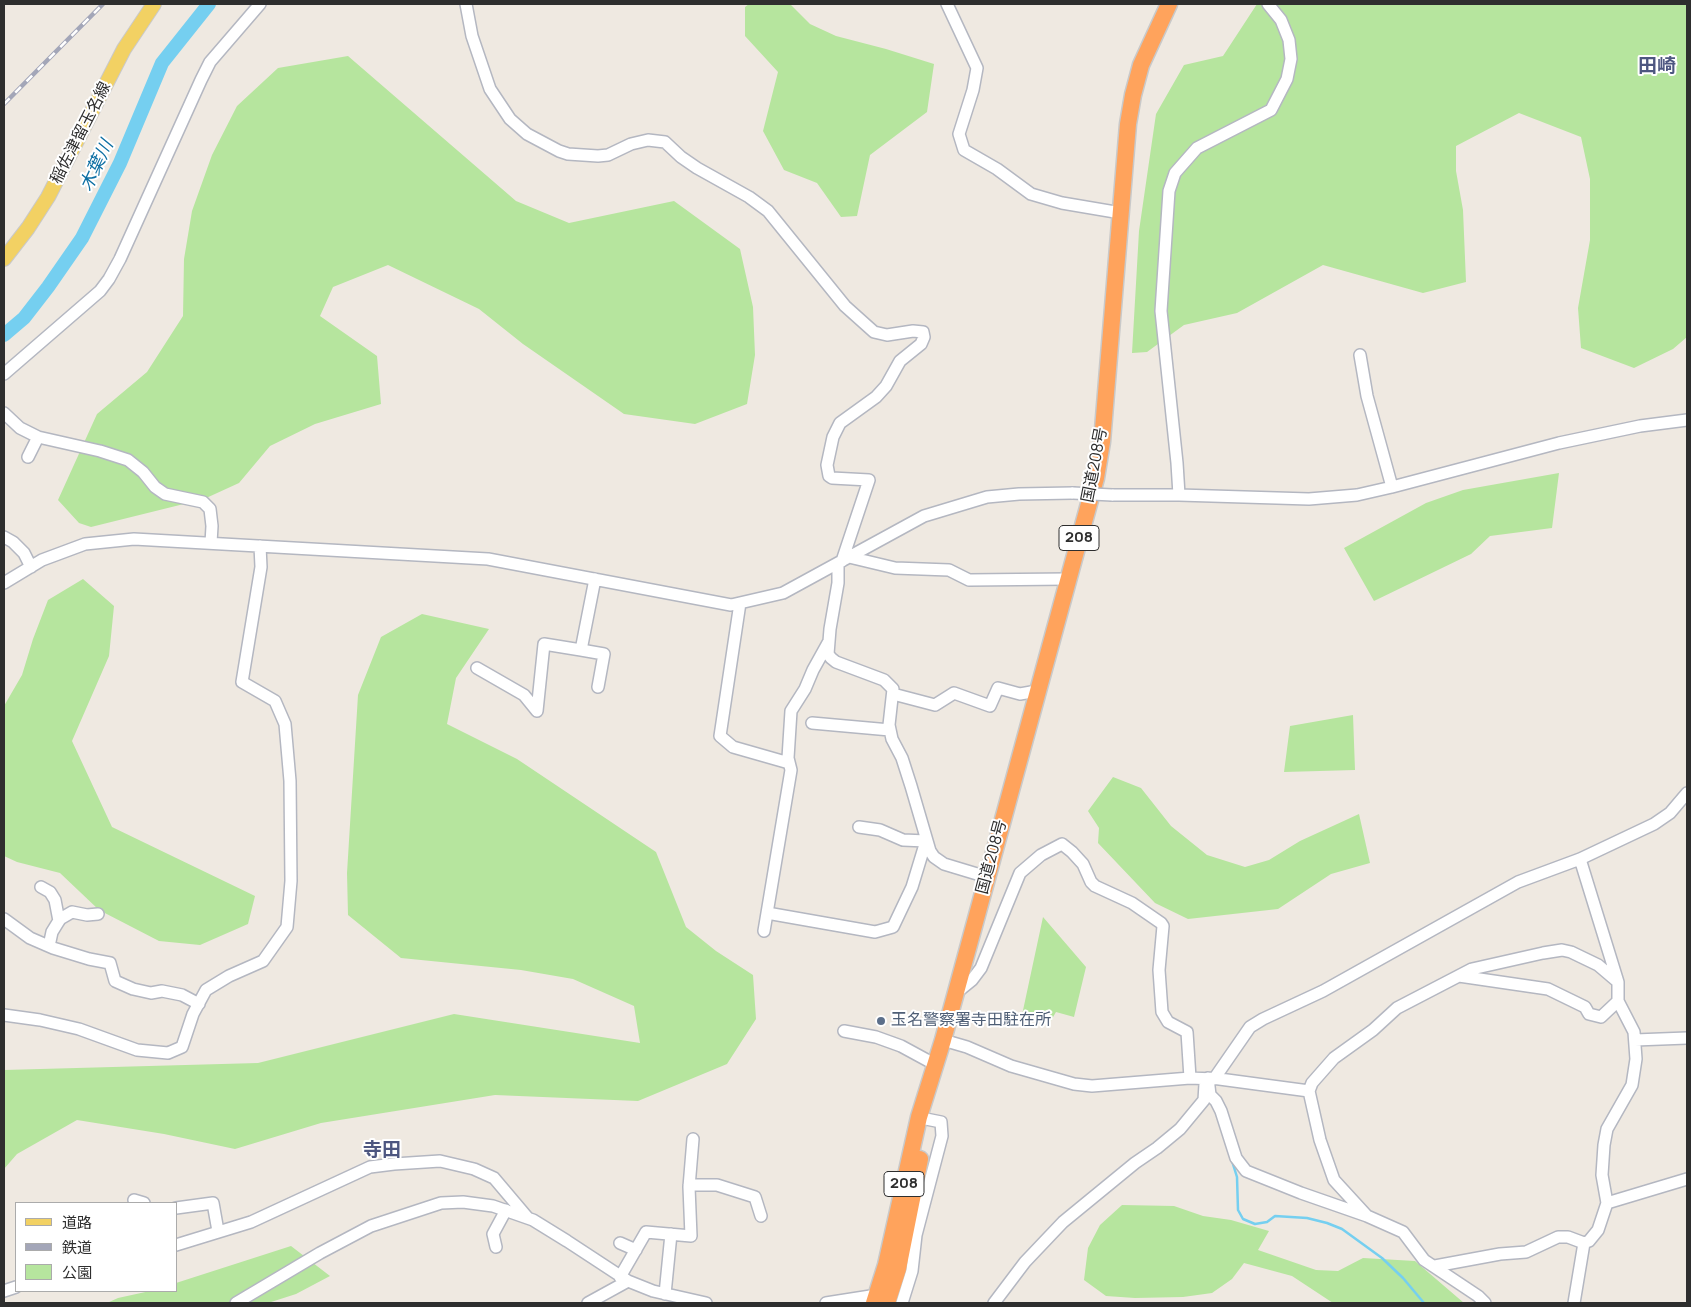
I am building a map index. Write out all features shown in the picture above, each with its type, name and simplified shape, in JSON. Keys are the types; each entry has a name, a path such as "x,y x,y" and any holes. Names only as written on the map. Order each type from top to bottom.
{"highway":[{"name":"国道208号","path":"879,1300 919,1117 943,1040 1096,478 1102,442 1128,124 1141,65 1169,4"},
{"name":"国道208号","path":"879,1300 905,1270 916,1183 936,1065"}],"main road":[{"name":"稲佐津留玉名線","path":"4,258 28,228 48,197 124,49 154,4"}],"street":[{"path":"4,374 100,291 109,279 124,251 210,62 260,4"},
{"path":"466,4 472,36 490,89 510,119 527,134 568,154 598,156 608,155 631,144 648,140 665,142 681,157 697,168 741,192 768,211 846,306 874,332 887,335 914,331 923,332 921,344 900,361 886,386 876,397 840,423 833,437 827,465 829,476 832,478 869,480 843,560 828,650 831,658 889,684 893,688 889,725 892,739 902,758 926,842 934,857 939,861 987,876"},
{"path":"947,4 976,68 973,90 958,134 964,150 1031,194 1062,203 1121,213"},
{"path":"1179,495 1161,311 1169,191 1175,173 1197,148 1271,110 1287,79 1290,59 1289,40 1281,20 1268,4"},
{"path":"1360,355 1366,396 1392,488"},
{"path":"4,413 20,428 38,437 53,442 66,442 128,460 144,472 155,487 165,494 203,502 210,509 211,543"},
{"path":"4,583 42,560 85,544 134,539 488,559 731,605 783,593 924,516 987,496 1073,494 1309,499 1357,495 1392,488 1559,444 1640,426 1687,420"},
{"path":"28,457 38,437"},
{"path":"4,537 13,542 24,553 31,567"},
{"path":"4,1015 40,1020 79,1029 137,1050 168,1053 182,1046 193,1014 206,990 229,976 262,961 287,927 292,881 290,781 286,724 275,701 242,682 259,576 260,546"},
{"path":"843,560 894,568 949,570 969,580 1068,579"},
{"path":"581,650 595,579"},
{"path":"740,603 720,736 733,747 789,763"},
{"path":"764,931 770,885 791,770 788,758 791,711 806,689 813,670 829,642"},
{"path":"477,668 524,695 536,711 544,644 604,654 598,687"},
{"path":"893,694 935,705 954,693 990,706 998,688 1020,694 1037,691"},
{"path":"812,723 890,730"},
{"path":"943,1040 968,1047 1011,1066 1074,1084 1092,1086 1190,1078 1214,1079 1250,1027 1262,1019 1323,992 1518,882 1580,859 1658,817 1670,813 1687,793"},
{"path":"859,827 880,830 904,840 926,842"},
{"path":"767,913 875,932 893,927 912,887 926,842"},
{"path":"956,993 972,980 981,968 1020,873 1041,855 1062,844 1083,864 1091,882 1095,886 1132,903 1161,923 1159,970 1162,1012 1168,1022 1187,1032 1190,1078"},
{"path":"1435,1266 1500,1254 1526,1252 1558,1238 1568,1237 1584,1242 1589,1241 1595,1236 1607,1203 1602,1175 1604,1145 1607,1130 1612,1119 1632,1085 1636,1059 1635,1040 1634,1032 1618,1001 1618,982 1580,859"},
{"path":"40,887 50,892 55,900 59,921"},
{"path":"49,946 52,932 59,921 72,912 87,915 98,914"},
{"path":"4,919 30,938 49,946 89,959 110,963 115,982 151,993 162,991 182,995 198,1004"},
{"path":"1367,1216 1334,1180 1320,1140 1310,1091 1312,1083 1334,1058 1373,1030 1397,1008 1472,969 1543,952 1562,950 1571,952 1598,965 1618,982"},
{"path":"1459,976 1548,989 1585,1007 1589,1014 1601,1017 1618,1001"},
{"path":"844,1031 876,1037 901,1046 936,1065"},
{"path":"1635,1040 1687,1038"},
{"path":"1209,1078 1310,1091"},
{"path":"1209,1078 1210,1095 1216,1101 1221,1111 1236,1158 1246,1171 1300,1193 1367,1216 1403,1232 1424,1260 1478,1296 1485,1303"},
{"path":"994,1303 1025,1262 1063,1222 1135,1163 1180,1130 1204,1100 1209,1078"},
{"path":"588,1303 611,1298 624,1279 646,1232 691,1236 689,1185 693,1139"},
{"path":"178,1244 251,1222 370,1167 440,1161 474,1169 494,1178 528,1218"},
{"path":"1607,1203 1687,1179"},
{"path":"689,1185 718,1185 755,1197 761,1216"},
{"path":"236,1303 320,1253 371,1226 441,1203 463,1202 493,1206 528,1218 567,1241 624,1279 653,1292 706,1303"},
{"path":"178,1208 213,1203 218,1231"},
{"path":"496,1247 493,1234 506,1210"},
{"path":"664,1294 671,1234"},
{"path":"1574,1303 1584,1242"},
{"path":"620,1243 636,1250"},
{"path":"902,1303 905,1270"},
{"path":"826,1303 879,1300"}],"green space":[{"path":"749,4 790,4 810,24 836,36 934,64 927,112 870,155 857,216 841,217 817,183 784,170 763,131 778,72 745,36 745,7"},
{"path":"1257,4 1687,4 1687,337 1673,349 1634,368 1581,348 1578,308 1590,240 1590,179 1581,137 1519,113 1456,146 1456,171 1463,210 1466,282 1423,293 1323,265 1237,313 1184,325 1147,352 1132,353 1139,231 1156,114 1184,65 1223,56"},
{"path":"348,56 516,201 569,223 674,201 740,249 753,307 755,355 747,404 695,424 624,414 523,344 479,309 388,265 333,287 320,316 377,356 381,404 315,424 270,446 239,483 204,499 91,527 79,523 58,500 97,414 147,372 183,316 184,259 192,211 212,155 237,106 278,68"},
{"path":"1559,473 1552,528 1490,536 1471,554 1374,601 1344,548 1426,503 1463,490"},
{"path":"83,579 114,606 109,656 72,741 112,827 255,896 248,924 200,945 159,941 99,910 60,873 17,862 4,856 4,706 22,675 48,600"},
{"path":"422,614 489,629 456,678 447,724 517,759 656,852 686,927 716,951 753,975 756,1019 727,1064 638,1101 495,1095 321,1123 235,1149 164,1134 77,1120 17,1154 4,1169 4,1070 258,1063 454,1014 640,1043 634,1006 573,979 521,970 401,958 348,915 347,873 358,695 381,637"},
{"path":"1353,715 1355,770 1284,772 1290,726"},
{"path":"1113,777 1141,788 1171,826 1207,855 1245,867 1269,860 1300,841 1359,814 1370,863 1331,874 1278,909 1188,919 1155,903 1098,843 1099,828 1088,811"},
{"path":"1043,917 1086,967 1074,1017 1056,1012 1049,1024 1022,1015"},
{"path":"1122,1205 1174,1206 1203,1216 1231,1220 1269,1231 1258,1250 1316,1270 1338,1271 1363,1258 1415,1261 1464,1303 1333,1303 1292,1276 1244,1263 1232,1279 1212,1293 1183,1297 1135,1298 1106,1296 1084,1280 1088,1248 1100,1225"},
{"path":"291,1246 330,1276 296,1294 268,1303 107,1303 118,1298 145,1292 178,1292 178,1282"}],"waterway":[{"name":"木葉川","path":"4,335 24,318 82,238 120,163 162,63 209,4"},
{"path":"1232,1161 1237,1177 1238,1210 1243,1219 1255,1224 1267,1222 1275,1216 1307,1218 1342,1229 1382,1258 1403,1278 1424,1303"}],"railway":[{"path":"4,104 103,4"}],"place":[{"name":"玉名警察署寺田駐在所","path":"881,1021"}],"district":[{"name":"田崎","path":"1657,67"},
{"name":"寺田","path":"382,1151"}]}
